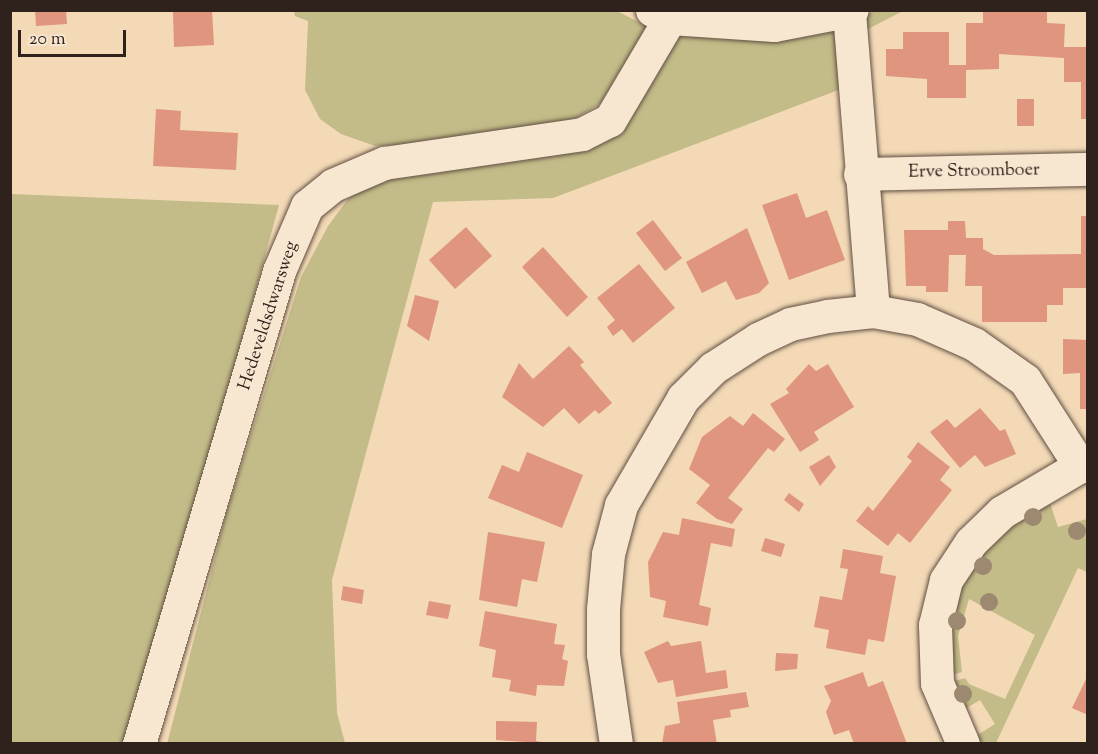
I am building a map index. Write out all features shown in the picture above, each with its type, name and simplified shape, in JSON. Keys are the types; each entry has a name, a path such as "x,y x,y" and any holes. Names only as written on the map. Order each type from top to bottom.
{"street":[{"path":"661,14 774,26 850,11 860,174 873,311"},
{"name":"Hedeveldsdwarsweg","path":"139,744 279,271 307,206 333,185 384,163 582,134 610,120 661,14"},
{"name":"Erve Stroomboer","path":"860,174 1088,169"},
{"path":"616,744 603,654 603,609 608,554 621,505 644,459 683,398 714,368 758,339 790,324 873,311 917,319 965,340 1025,381 1084,466 1002,512 971,542 946,580 935,625 937,683 963,744"}],"shaded area":[{"path":"294,11 617,11 652,29 601,103 567,123 418,144 375,146 341,134 320,119 305,90 308,21 295,16"},
{"path":"875,11 903,11 866,30 863,17"},
{"path":"839,22 841,89 553,198 433,202 332,580 337,713 345,743 167,744 227,511 301,277 328,226 348,199 371,181 583,141 674,28 696,36 767,40"},
{"path":"11,194 279,205 137,722 122,743 11,744"},
{"path":"1049,500 1058,527 1087,519 1087,572 1078,568 996,743 981,743 973,738 995,724 980,700 958,713 948,683 965,678 969,684 1005,699 1035,635 969,599 958,636 962,672 947,677 944,651 960,581 994,536"}],"building":[{"path":"35,10 66,10 67,24 36,26"},
{"path":"212,10 214,45 174,47 173,12"},
{"path":"983,10 1047,10 1047,23 1065,24 1064,47 1088,47 1088,119 1081,119 1081,82 1064,82 1064,58 999,54 999,69 966,70 966,98 927,98 927,79 886,76 886,49 903,49 903,32 949,32 949,65 966,65 966,23 983,23"},
{"path":"1017,99 1034,99 1034,126 1017,126"},
{"path":"156,109 181,111 180,130 238,133 236,170 153,166"},
{"path":"797,193 806,218 827,210 845,260 789,280 762,205"},
{"path":"1081,216 1088,216 1088,288 1063,288 1063,305 1047,305 1047,322 982,322 982,286 965,286 966,255 949,255 948,292 926,292 926,286 906,286 904,230 948,230 948,221 965,221 966,238 983,238 983,249 994,255 1081,254"},
{"path":"653,220 682,258 665,271 636,233"},
{"path":"466,227 492,256 455,289 429,260"},
{"path":"747,228 769,283 759,293 736,300 726,281 702,293 686,262"},
{"path":"543,247 588,297 567,317 522,267"},
{"path":"639,264 675,308 633,343 622,329 613,336 607,327 615,320 597,298"},
{"path":"415,295 439,301 429,341 407,326"},
{"path":"1063,339 1088,340 1088,409 1080,409 1080,373 1063,374"},
{"path":"569,346 584,362 580,365 612,403 599,414 595,410 579,424 564,408 543,427 502,397 519,363 533,379"},
{"path":"809,364 816,371 828,364 854,407 814,432 819,440 800,452 770,404 789,393 786,389"},
{"path":"980,408 1000,431 1005,429 1016,454 985,467 975,455 960,468 930,432 947,419 955,428"},
{"path":"753,413 785,439 774,452 768,448 728,498 743,509 732,524 717,519 696,503 710,485 689,469 702,437 730,416 743,426"},
{"path":"918,442 950,467 940,480 952,490 910,543 898,533 888,546 856,521 868,506 873,511 912,461 907,457"},
{"path":"527,452 583,475 562,528 488,498 502,465 519,472"},
{"path":"829,455 836,467 820,486 809,467"},
{"path":"789,493 804,504 799,512 784,500"},
{"path":"682,518 735,529 732,547 711,543 699,605 711,608 708,626 663,617 666,601 650,597 648,562 663,532 679,535"},
{"path":"488,532 545,542 537,582 522,579 517,607 479,600"},
{"path":"765,538 785,544 781,557 761,551"},
{"path":"843,549 883,556 880,573 896,576 884,642 868,639 865,655 826,648 829,630 814,627 820,596 842,600 848,569 840,568"},
{"path":"343,586 364,590 362,604 341,600"},
{"path":"429,601 451,605 448,619 426,615"},
{"path":"485,611 557,624 554,644 565,645 562,659 568,661 564,686 537,685 536,696 509,691 511,680 492,677 496,650 479,646"},
{"path":"668,641 671,646 701,641 706,673 726,670 728,688 676,697 673,680 658,683 644,652"},
{"path":"776,653 798,654 797,669 775,671"},
{"path":"863,672 868,687 883,681 907,744 854,744 849,730 834,735 826,712 831,701 824,686"},
{"path":"1088,675 1088,715 1072,708"},
{"path":"746,692 749,707 730,710 731,717 713,720 717,744 662,744 665,726 680,723 677,702"},
{"path":"496,721 537,722 536,741 553,744 496,740"}]}
